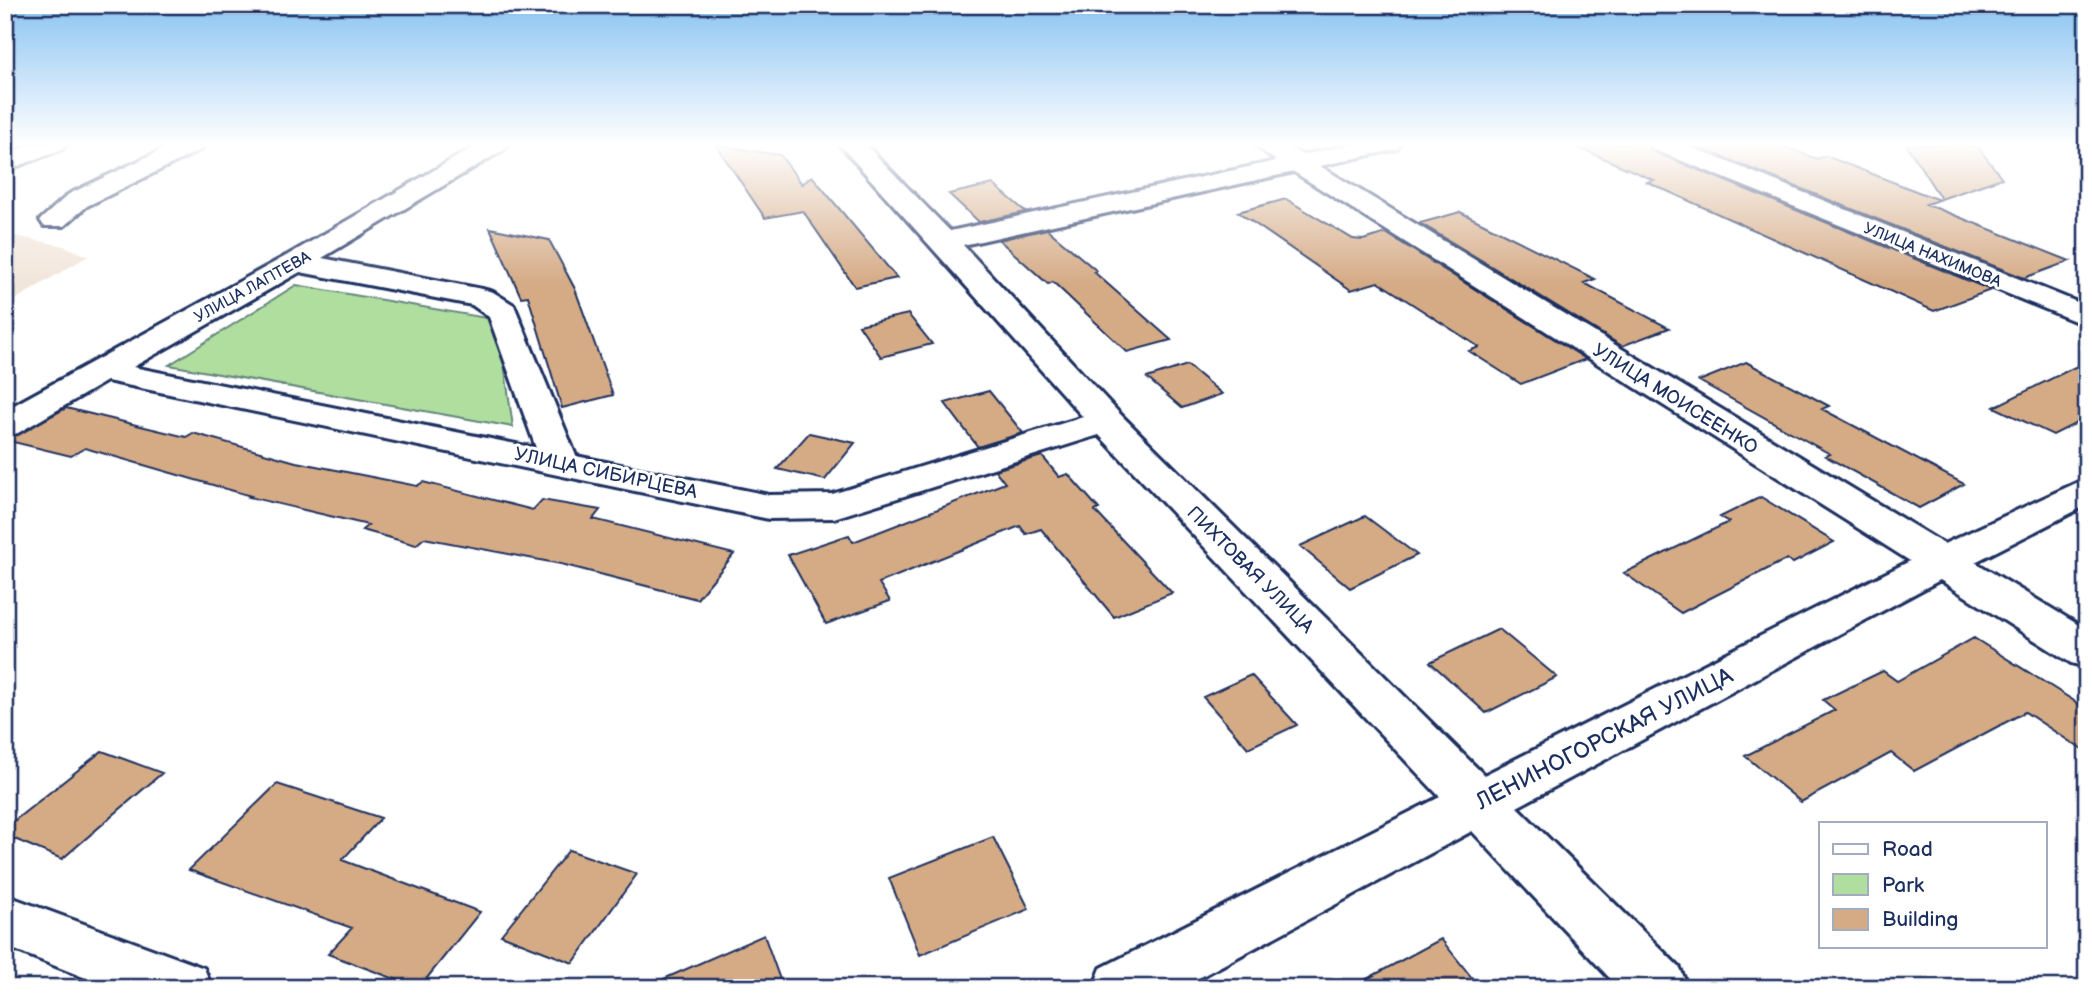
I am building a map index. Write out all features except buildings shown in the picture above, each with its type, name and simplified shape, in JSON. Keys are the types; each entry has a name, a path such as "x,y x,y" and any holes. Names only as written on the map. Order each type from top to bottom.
{"street":[{"path":"54,220 78,200 98,190"},
{"name":"УЛИЦА ЛАПТЕВА","path":"5,425 296,262 417,190"},
{"name":"ПИХТОВАЯ УЛИЦА","path":"895,190 1106,421 1659,988"},
{"path":"944,241 1180,190"},
{"name":"УЛИЦА МОИСЕЕНКО","path":"1339,190 2087,651"},
{"name":"УЛИЦА НАХИМОВА","path":"1776,190 2087,317"},
{"path":"296,262 482,298 503,312 560,462"},
{"name":"УЛИЦА СИБИРЦЕВА","path":"100,370 560,462 769,507 834,506 1106,421"},
{"name":"ЛЕНИНОГОРСКАЯ УЛИЦА","path":"1122,988 1941,562 2087,490"},
{"path":"5,920 183,988"}],"shaded area":[{"path":"5,234 64,246 88,256 5,306"}],"green space":[{"path":"296,285 498,320 513,427 169,365"}]}
